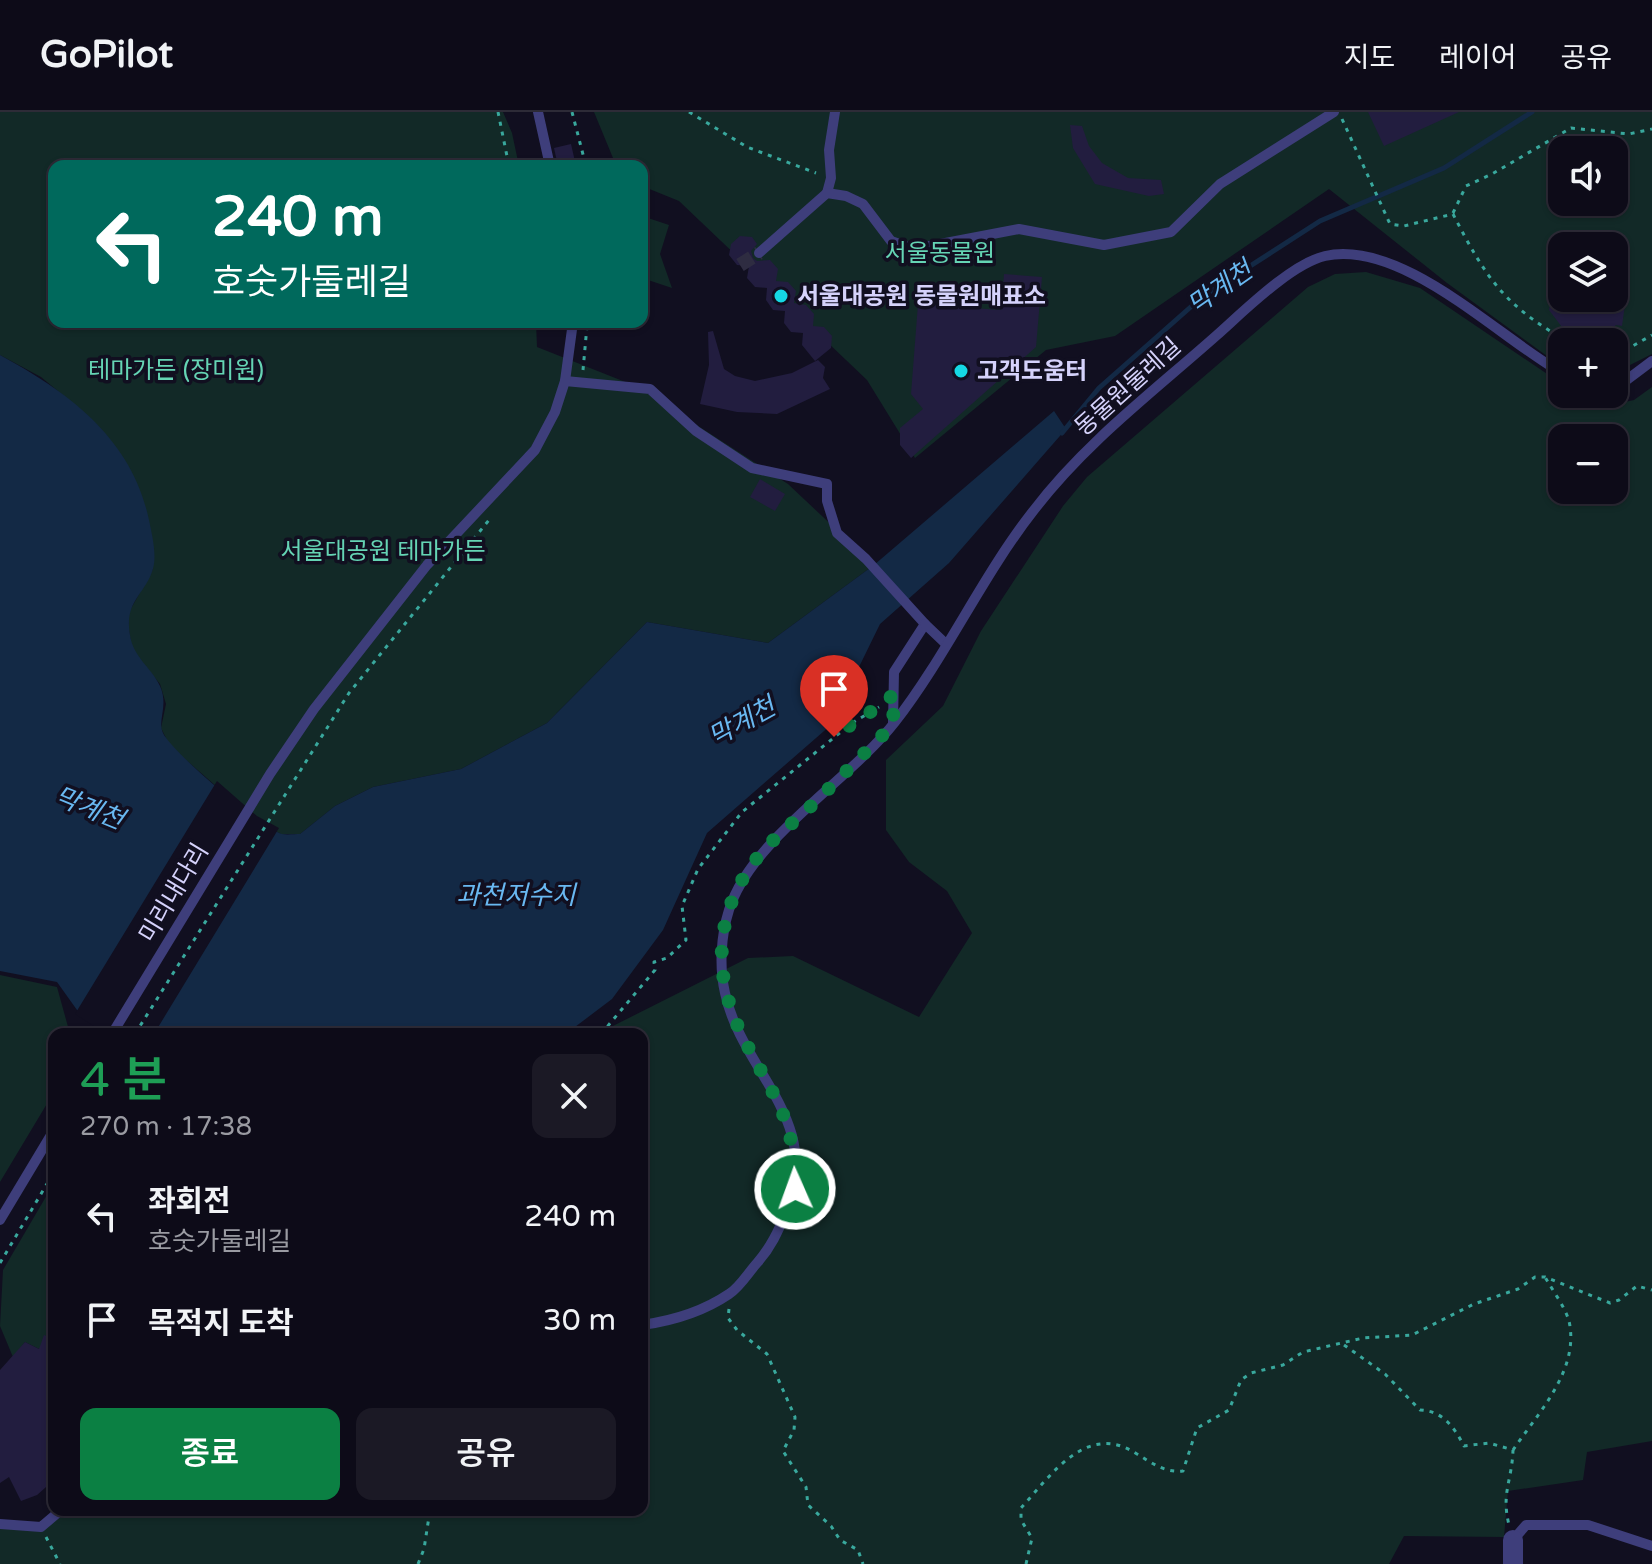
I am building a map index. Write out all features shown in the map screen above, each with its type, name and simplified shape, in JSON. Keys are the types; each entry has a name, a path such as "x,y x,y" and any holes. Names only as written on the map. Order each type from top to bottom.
{"street":[{"path":"1513,1540 1513,1564"}],"lane":[{"path":"538,112 549,160"},
{"path":"759,253 827,193 831,178 829,150 835,112"},
{"path":"827,193 846,196 863,204 891,241 914,249 1019,229 1104,245 1171,232 1220,184 1336,112"},
{"name":"동물원둘레길","path":"731,1293 772,1246 795,1189 796,1158 781,1104 743,1036 725,996 721,959 727,915 735,890 758,856 893,725 1012,539 1077,459 1237,317 1297,269 1324,256 1355,254 1410,270 1548,364"},
{"name":"미리내다리","path":"116,1028 270,774 314,709 427,565 535,450 555,412 565,381 572,328"},
{"path":"1628,379 1652,361"},
{"path":"565,381 650,389 696,431 752,468 827,484 827,501 837,533 866,559 946,644"},
{"path":"893,725 894,672 921,620"},
{"path":"0,1220 48,1140"},
{"path":"648,1324 694,1312 731,1293"},
{"path":"0,1524 41,1527 54,1516"},
{"path":"1513,1540 1526,1525 1588,1525 1652,1546"}],"path":[{"path":"498,112 508,160"},
{"path":"572,112 584,160"},
{"path":"689,112 747,147 831,178"},
{"path":"1336,112 1363,161 1390,224 1404,226 1453,214"},
{"path":"1453,214 1466,186 1571,128 1629,134 1652,129"},
{"path":"1453,214 1476,259 1500,294 1548,331"},
{"path":"581,382 586,328"},
{"path":"1628,347 1652,334"},
{"name":"미리내다리","path":"139,1028 349,693 497,511"},
{"path":"606,1028 644,986 655,970 654,962 667,958 686,940 682,906 698,869 717,843 762,794 852,723 872,714 894,694"},
{"path":"0,1263 48,1182"},
{"path":"1026,1564 1032,1538 1021,1520 1021,1508 1078,1450 1106,1441 1131,1450 1171,1472 1183,1471 1197,1428 1229,1410 1241,1380 1251,1373 1283,1365 1303,1352 1372,1336 1412,1335 1474,1304 1518,1289 1535,1277 1545,1277 1610,1303 1637,1286 1652,1290"},
{"path":"1513,1540 1503,1501 1512,1475 1513,1450 1564,1373 1571,1348 1569,1320 1545,1277"},
{"path":"731,1293 728,1318 737,1330 767,1354 795,1417 794,1430 783,1451 806,1487 808,1505 831,1526 840,1540 858,1550 863,1564"},
{"path":"1343,1344 1385,1374 1420,1410 1430,1410 1452,1423 1464,1446 1489,1443 1513,1450"},
{"path":"418,1564 424,1549 429,1516"},
{"path":"41,1527 60,1564"}],"green space":[{"name":"서울대공원 테마가든","path":"0,112 503,112 512,133 518,160 48,160 48,328 536,328 537,347 638,387 788,484 874,565 768,643 647,622 547,723 461,769 373,787 335,806 300,834 281,834 255,820 170,746 161,728 166,704 160,684 132,650 129,630 128,614 153,569 82,411 41,377 0,355"},
{"name":"서울동물원","path":"594,112 1652,112 1652,354 1628,366 1628,328 1548,328 1548,357 1447,283 1329,189 1115,336 1046,350 915,458 867,380 679,201 648,188 648,160 615,160"},
{"path":"648,218 669,225 660,254 672,288 648,280"},
{"path":"1366,272 1420,288 1548,375 1548,408 1628,408 1628,401 1652,387 1652,1441 1587,1452 1583,1480 1508,1491 1504,1537 1404,1536 1389,1564 0,1564 0,1529 40,1527 54,1516 648,1516 648,1028 609,1028 748,958 793,956 919,1017 972,933 947,891 909,862 886,830 886,760 943,706 981,631 1063,506 1087,477 1308,287 1335,274"},
{"path":"0,975 57,987 68,1028 48,1028 48,1102 0,1182"},
{"path":"48,1193 48,1343 39,1349 25,1342 13,1357 0,1326 3,1270"}],"water":[{"name":"과천저수지","path":"0,355 50,385 94,421 128,465 141,491 154,544 153,569 130,614 130,635 138,656 160,686 163,733 182,756 218,788 256,819 284,834 300,834 335,806 373,787 461,769 547,723 647,622 768,643 874,565 1054,411 1066,429 949,563 880,624 859,667 847,711 707,833 663,930 612,999 574,1028 104,1028 77,1010 57,982 0,971"}],"pier":[{"path":"217,781 257,816 279,828 158,1028 97,1028 75,1014"}],"building":[{"path":"1368,112 1459,112 1384,146"},
{"path":"1070,125 1082,126 1089,146 1102,163 1128,178 1161,180 1164,194 1149,196 1095,184 1073,148"},
{"path":"571,144 575,160 557,160 554,148"},
{"name":"서울대공원 동물원매표소","path":"740,236 752,237 757,244 751,251 753,258 757,261 770,260 778,269 776,281 788,282 796,291 794,303 806,305 814,314 813,326 824,327 832,336 831,348 815,361 802,345 803,333 791,332 784,323 785,311 773,310 766,300 767,288 755,287 747,278 749,266 737,265 729,255 731,244"},
{"name":"고객도움터","path":"1004,274 1042,277 1036,347 911,458 900,445 900,428 923,409 911,394 918,304 1001,310"},
{"path":"1551,312 1624,312 1622,326 1563,328"},
{"path":"713,331 724,369 735,376 755,381 792,373 818,360 825,367 823,378 830,389 777,414 737,412 700,404 709,365 708,332"},
{"path":"760,479 785,494 775,511 750,497"},
{"path":"44,1335 48,1337 48,1485 37,1495 21,1501 9,1477 0,1483 0,1370 25,1342 39,1349"}],"waterway":[{"name":"막계천","path":"1062,433 1099,388 1202,297 1320,221 1444,168 1532,112"}],"tunnel":[{"path":"740,265 759,253"}],"place":[{"name":"서울대공원 동물원매표소","path":"781,296"},
{"name":"고객도움터","path":"961,371"}],"route":[{"path":"795,1189 793,1139 781,1104 743,1036 725,996 721,959 727,915 735,890 758,856 893,725 894,694 872,714 852,723 834,737"}],"park label":[{"name":"테마가든 (장미원)","path":"176,370"}]}
